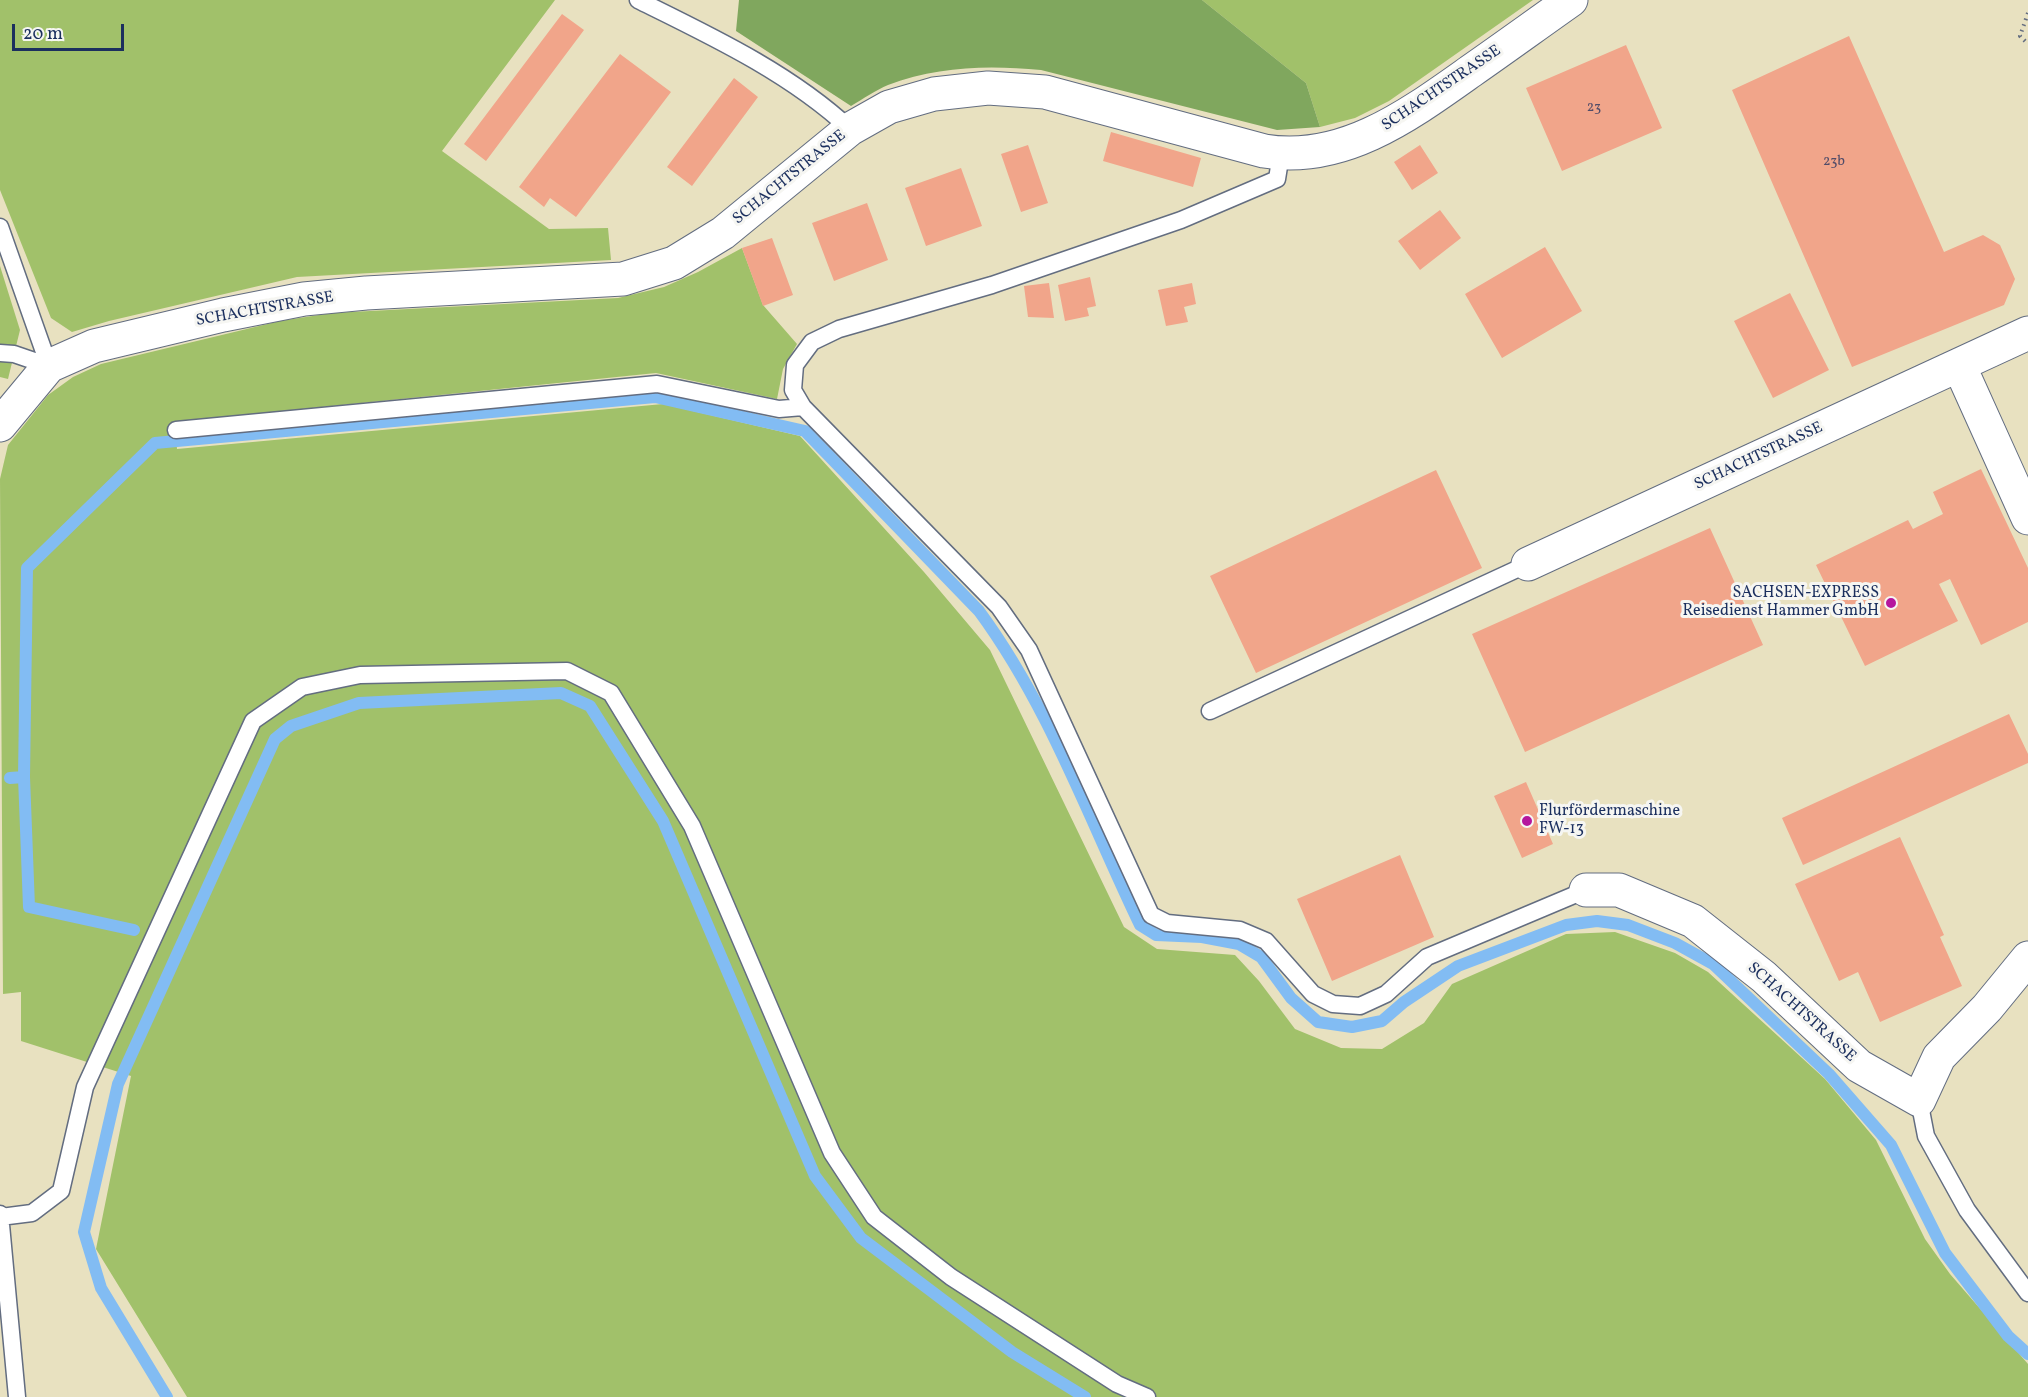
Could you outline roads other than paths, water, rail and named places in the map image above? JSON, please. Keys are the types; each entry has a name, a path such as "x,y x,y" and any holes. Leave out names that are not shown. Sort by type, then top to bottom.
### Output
{"street":[{"name":"SCHACHTSTRASSE","path":"0,425 49,366 94,346 223,315 304,299 366,293 623,279 674,262 723,233 850,129 889,107 934,94 988,88 1045,92 1281,154 1338,148 1382,130 1425,104 1571,0"},
{"name":"SCHACHTSTRASSE","path":"1528,564 2028,333"},
{"path":"1959,365 2028,518"},
{"name":"SCHACHTSTRASSE","path":"1586,890 1619,890 1693,921 1764,977 1859,1066 1919,1100"},
{"path":"1919,1100 1939,1057 1987,1008 2028,958"}],"lane":[{"path":"638,0 762,65 830,110 850,129"},
{"path":"1281,154 1277,179 1181,220 992,285 839,329 812,342 795,365 793,390 803,407 999,607 1029,650 1151,915 1167,923 1240,930 1248,933 1266,941 1313,994 1333,1004 1360,1006 1386,994 1427,957 1586,890"},
{"path":"0,227 49,366"},
{"path":"0,353 14,354 49,366"},
{"path":"176,430 657,384 779,409 803,407"},
{"path":"1210,711 1528,564"},
{"path":"17,1397 0,1216 32,1213 61,1191 85,1087 253,721 303,687 360,675 567,672 611,693 692,826 832,1153 874,1217 951,1277 1117,1384 1147,1397"},
{"path":"1919,1100 1926,1136 1962,1201 2028,1293"}],"waterway":[{"path":"134,930 29,907 24,777 27,568 155,443 655,397 805,431 979,611 1027,685 1047,724 1140,925 1156,935 1202,937 1239,944 1261,957 1291,998 1318,1022 1352,1027 1382,1021 1404,1002 1458,966 1566,925 1597,921 1628,925 1675,943 1713,964 1829,1074 1891,1145 1945,1253 2008,1336 2028,1354"},
{"path":"167,1397 101,1288 84,1232 118,1084 275,739 291,726 359,703 561,693 590,706 663,821 815,1176 861,1238 1012,1352 1085,1397"},
{"path":"10,778 24,777"}],"place":[{"name":"SACHSEN-EXPRESS Reisedienst Hammer GmbH","path":"1891,603"},
{"name":"Flurfördermaschine FW-13","path":"1527,821"}]}
